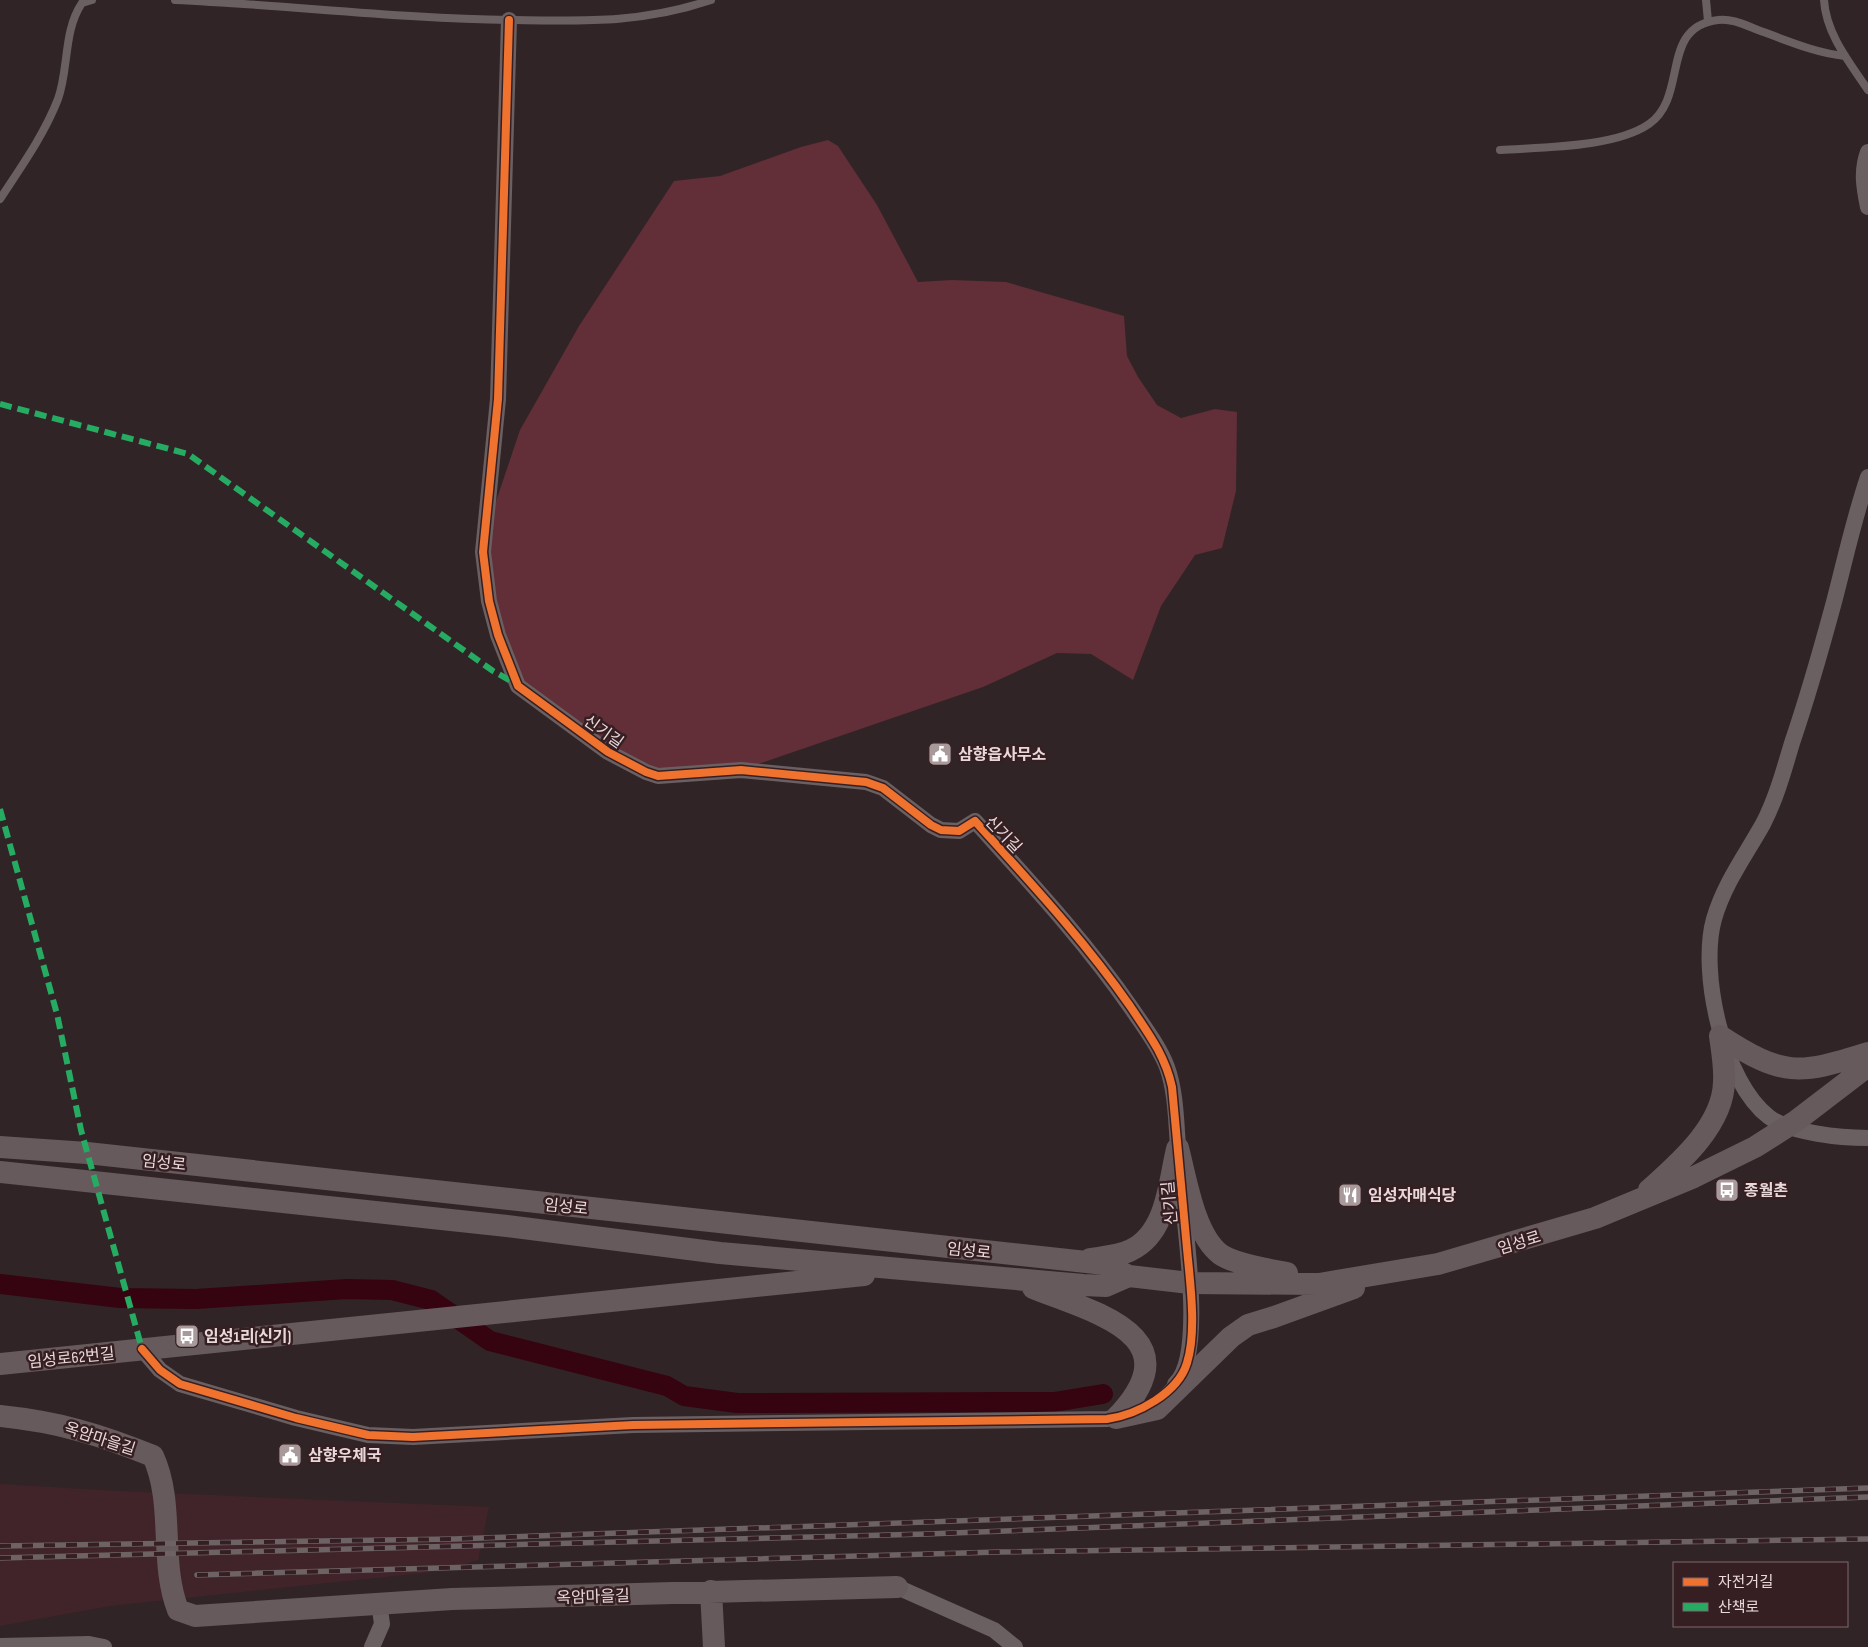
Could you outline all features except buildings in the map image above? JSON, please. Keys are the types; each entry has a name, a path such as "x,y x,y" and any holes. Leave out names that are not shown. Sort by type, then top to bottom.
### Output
{"main road":[{"path":"1720,1036 1751,1056 1787,1068 1809,1069 1868,1053"},
{"path":"1638,1200 1689,1153 1708,1126 1721,1100 1724,1083 1720,1036"},
{"name":"임성로","path":"0,1147 87,1153 1105,1264 1130,1276 1190,1283 1330,1282 1438,1264 1507,1246 1595,1218 1694,1177 1755,1147 1788,1127 1839,1090 1868,1066"},
{"path":"1076,1261 1131,1250 1148,1238 1161,1218 1178,1148"},
{"path":"1178,1148 1199,1222 1208,1241 1221,1255 1254,1267 1330,1282"},
{"name":"임성로","path":"0,1172 507,1226 720,1253 1106,1286 1130,1276"},
{"name":"임성로","path":"142,1349 919,1269"},
{"path":"1116,1418 1157,1409 1231,1336 1248,1324 1274,1318 1406,1269"},
{"path":"1009,1279 1112,1319 1129,1331 1139,1343 1145,1354 1140,1387 1131,1403 1116,1418"},
{"name":"임성로62번길","path":"0,1364 142,1349"},
{"name":"옥암마을길","path":"0,1416 37,1420 78,1428 153,1456 162,1475 170,1591 178,1610 195,1616 379,1602 897,1587"},
{"path":"711,1591 714,1647"}],"street":[{"name":"신기길","path":"509,20 498,398 483,552 494,620 518,686 608,752 646,772 658,776 741,770 866,782 884,788 931,825 941,830 959,830 975,821 1020,869 1087,948 1158,1047 1167,1068 1172,1087 1190,1283 1191,1339 1187,1363 1178,1381 1145,1406 1116,1418"},
{"path":"1868,152 1864,164 1863,181 1868,207"},
{"path":"1868,477 1816,666 1776,793 1763,824 1728,882 1714,920 1710,940 1713,1008 1720,1036 1737,1073 1754,1102 1769,1117 1788,1127 1868,1138"},
{"path":"142,1349 160,1370 180,1384 296,1418 368,1435 413,1437 633,1425 1116,1418"},
{"name":"옥암마을길","path":"897,1587 994,1630 1015,1647"},
{"path":"372,1647 382,1624 379,1602"},
{"path":"0,1646 89,1644 104,1647"}],"lane":[{"path":"0,199 30,154 53,110 61,86 74,19 82,4 92,0"},
{"path":"175,0 509,20 606,21 638,18 690,7 711,0"},
{"path":"1706,0 1708,21"},
{"path":"1824,0 1831,28 1845,56 1868,90"},
{"path":"1500,150 1581,144 1637,130 1649,124 1662,111 1671,91 1676,61 1682,45 1692,30 1708,21 1727,19 1826,54 1845,56"}],"shaded area":[{"path":"828,140 838,146 877,205 918,282 952,280 1006,282 1124,316 1127,356 1138,377 1157,405 1181,418 1215,409 1237,412 1236,491 1222,548 1195,555 1161,606 1133,680 1091,654 1057,653 983,687 741,770 658,776 518,686 509,661 484,537 520,430 579,326 674,181 720,176 801,147"},
{"path":"0,1484 489,1507 478,1560 442,1571 110,1606 0,1626"}],"waterway":[{"path":"0,1284 120,1298 196,1299 347,1289 392,1290 431,1300 490,1341 667,1386 684,1396 737,1403 1054,1402 1103,1394"}],"railway":[{"path":"0,1546 454,1539 1868,1488"},
{"path":"0,1558 927,1534 1868,1497"},
{"path":"197,1575 999,1552 1868,1539"}],"marked path":[{"path":"0,404 188,454 493,671 518,685"},
{"path":"0,809 57,1014 81,1130 142,1349"}],"cycle path":[{"path":"142,1349 160,1370 180,1384 296,1418 368,1435 413,1437 633,1425 1107,1419 1131,1413 1155,1401 1175,1384 1187,1363 1192,1336 1191,1291 1172,1087 1169,1075 1155,1045 1143,1026 1094,958 1056,911 975,821 959,831 941,830 931,825 883,788 866,782 741,770 658,776 646,772 608,752 518,686 498,635 489,601 483,552 498,399 509,20"}],"place":[{"name":"삼향읍사무소","path":"940,754"},
{"name":"종월촌","path":"1727,1190"},
{"name":"임성자매식당","path":"1350,1195"},
{"name":"임성1리(신기)","path":"187,1336"},
{"name":"삼향우체국","path":"290,1455"}]}
